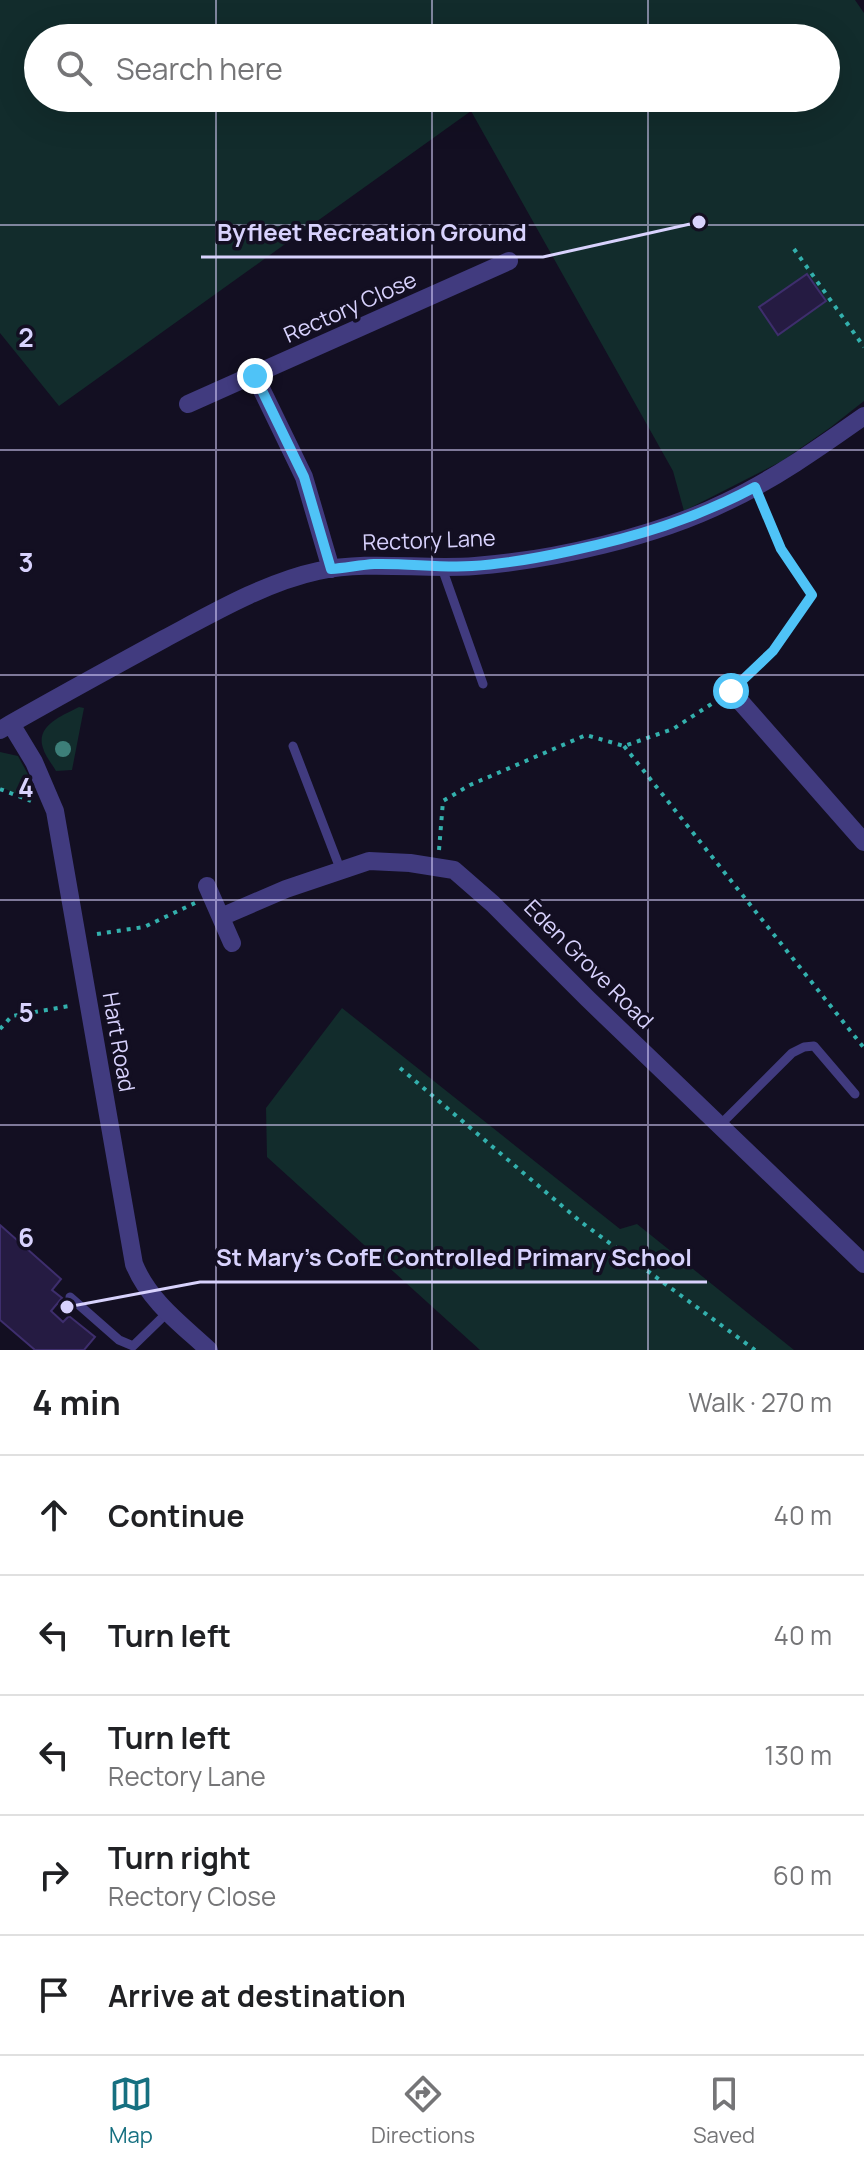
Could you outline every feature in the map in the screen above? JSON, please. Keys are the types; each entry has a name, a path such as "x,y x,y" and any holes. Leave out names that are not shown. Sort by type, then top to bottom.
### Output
{"street":[{"name":"Rectory Close","path":"188,404 509,261"},
{"path":"255,376 304,477 331,569"},
{"name":"Rectory Lane","path":"5,727 220,609 267,588 331,569 373,564 442,568 477,566 609,543 661,528 724,504 864,416"},
{"path":"731,691 864,842"},
{"name":"Hart Road","path":"5,727 34,762 52,800 134,1264 147,1289 209,1350"},
{"name":"Eden Grove Road","path":"221,917 286,889 369,861 454,870 493,904 864,1264"},
{"path":"209,891 232,943"}],"lane":[{"path":"442,568 483,684"},
{"path":"293,746 341,871"},
{"path":"720,1125 792,1053 804,1047 814,1046 855,1094"},
{"path":"70,1297 131,1348 168,1312"}],"path":[{"path":"794,249 864,347"},
{"path":"437,867 443,801 470,785 586,735 624,746 673,729 731,691 773,651 812,595 781,549 755,487"},
{"path":"624,746 864,1048"},
{"path":"77,937 144,927 209,891"},
{"path":"0,1029 12,1016 88,1003"},
{"path":"400,1068 581,1222 755,1350"}],"green space":[{"path":"0,0 855,0 864,13 864,401 782,461 684,511 673,471 472,112 840,112 840,24 24,24 24,112 470,112 59,406 0,333"},
{"path":"79,707 84,708 72,770 56,771 44,751 43,733 52,722"},
{"path":"0,752 18,756 30,778 23,796 0,787"},
{"path":"342,1008 620,1229 637,1224 794,1350 480,1350 267,1157 266,1108"}],"building":[{"path":"807,274 826,301 778,335 759,307"},
{"path":"0,1225 61,1279 52,1290 62,1298 51,1311 63,1322 69,1316 95,1337 84,1350 35,1350 0,1320"}],"place":[{"name":"Byfleet Recreation Ground","path":"699,222"},
{"name":"St Mary's CofE Controlled Primary School","path":"67,1307"}],"route":[{"path":"255,376 304,477 331,569 373,564 442,568 542,557 661,528 724,504 755,487 781,549 812,595 773,651 731,691"}]}
